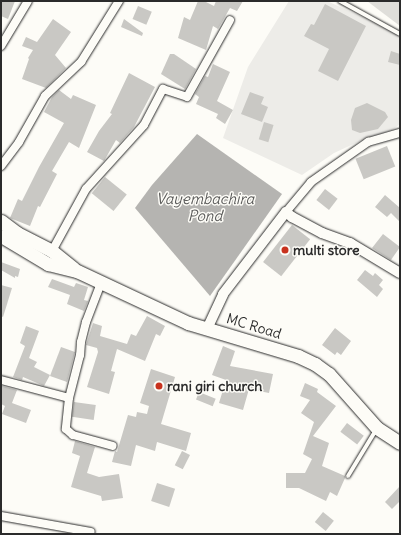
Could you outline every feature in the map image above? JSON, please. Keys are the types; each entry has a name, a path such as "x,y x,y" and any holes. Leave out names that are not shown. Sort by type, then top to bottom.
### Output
{"main road":[{"name":"MC Road","path":"1,221 17,232 52,250 77,271"},
{"name":"MC Road","path":"1,236 48,264 77,271 188,323 298,356 315,364 329,374 378,428 400,443"}],"street":[{"path":"1,46 28,1"},
{"path":"1,166 19,142 45,96 82,62 119,1"},
{"path":"52,250 86,188 144,125 163,89 187,97 230,20"},
{"path":"207,329 223,294 311,182 368,142 400,133"},
{"path":"286,212 292,217 322,232 350,243 400,273"},
{"path":"101,283 86,322 69,398 66,429 73,435 112,446"},
{"path":"1,380 69,398"},
{"path":"1,516 91,532"}],"lane":[{"path":"340,1 400,34"},
{"path":"348,476 378,428"}],"shaded area":[{"path":"289,1 327,1 400,34 400,124 392,130 360,141 334,153 302,175 223,138 248,67"},
{"path":"367,1 400,1 400,26"}],"water":[{"name":"Vayembachira Pond","path":"197,134 282,194 210,296 135,208 152,185"}],"building":[{"path":"1,1 15,1 8,19 1,16"},
{"path":"198,1 204,1 214,6 216,1 243,1 237,11 230,8 218,29 213,26 206,50 178,38 184,17 190,20"},
{"path":"325,4 366,26 338,81 318,71 329,49 304,36 311,24 314,25"},
{"path":"138,6 152,12 146,25 133,19"},
{"path":"53,19 71,32 55,55 66,68 46,88 22,79 29,59 28,58 33,50 22,46 26,37 37,42"},
{"path":"124,19 143,33 142,36 121,27"},
{"path":"391,51 400,54 400,65 388,62"},
{"path":"170,54 174,54 196,69 185,89 161,74"},
{"path":"213,64 230,72 217,101 233,110 225,124 216,118 218,114 196,104 199,97 195,94 205,76 208,77"},
{"path":"129,73 155,87 134,127 120,143 116,140 104,161 87,152 99,131 112,114 110,113"},
{"path":"59,90 71,99 73,95 96,105 79,148 69,142 52,171 57,174 40,207 38,206 30,226 10,218 18,199 22,201 64,123 44,112 52,97"},
{"path":"250,92 264,97 261,104 268,107 262,122 241,114"},
{"path":"367,103 385,112 388,117 378,129 360,133 352,130 351,120 355,108"},
{"path":"264,122 274,125 268,142 259,139"},
{"path":"387,146 395,166 364,179 355,159"},
{"path":"105,177 127,195 114,211 92,193"},
{"path":"325,189 338,199 329,210 316,200"},
{"path":"385,195 400,208 400,222 391,213 387,217 375,207"},
{"name":"multi store","path":"292,225 310,239 281,276 263,262"},
{"path":"383,234 400,247 391,260 372,248"},
{"path":"1,262 20,269 18,277 15,276 15,278 1,270"},
{"path":"365,270 373,276 375,273 383,280 379,285 383,289 377,297 357,280"},
{"path":"52,279 74,287 76,283 88,287 84,300 88,301 84,311 67,304 70,295 48,287"},
{"path":"1,285 12,288 3,317 1,316"},
{"path":"147,316 165,326 160,336 156,334 145,361 117,349 111,371 115,372 109,394 87,387 98,352 97,348 86,345 93,323 102,326 100,336 127,344 131,334 136,336"},
{"path":"26,326 39,331 29,358 37,362 34,367 50,375 44,386 23,377 22,380 13,377 25,346 20,343"},
{"path":"335,328 351,341 341,355 337,352 335,355 322,345"},
{"path":"223,346 235,351 230,366 273,374 269,393 249,389 243,410 219,403 226,380 212,375"},
{"path":"61,347 75,352 67,382 50,376"},
{"path":"151,369 175,377 161,424 191,433 186,451 157,442 155,451 136,445 131,466 112,462 115,451 117,452 128,415 136,417 137,412 147,414 149,406 140,403"},
{"path":"305,383 318,389 317,392 336,406 313,436 329,443 322,466 345,476 337,496 330,492 326,501 299,488 286,488 286,473 305,473 312,459 303,454 314,422 301,413 310,400 300,396"},
{"path":"2,386 17,390 12,403 31,410 26,423 2,414 5,406 1,404"},
{"path":"199,392 216,399 213,406 196,399"},
{"path":"74,402 96,405 94,420 72,417"},
{"path":"347,423 364,436 357,444 340,432"},
{"path":"75,441 95,447 87,473 99,477 119,474 123,498 102,501 101,496 71,487 80,456 72,453"},
{"path":"182,451 190,455 183,469 175,465"},
{"path":"157,483 175,489 169,507 151,501"},
{"path":"400,486 400,501 392,509 385,502"},
{"path":"323,512 334,521 326,531 315,522"}],"place":[{"name":"multi store","path":"285,250"},
{"name":"rani giri church","path":"159,386"}]}
